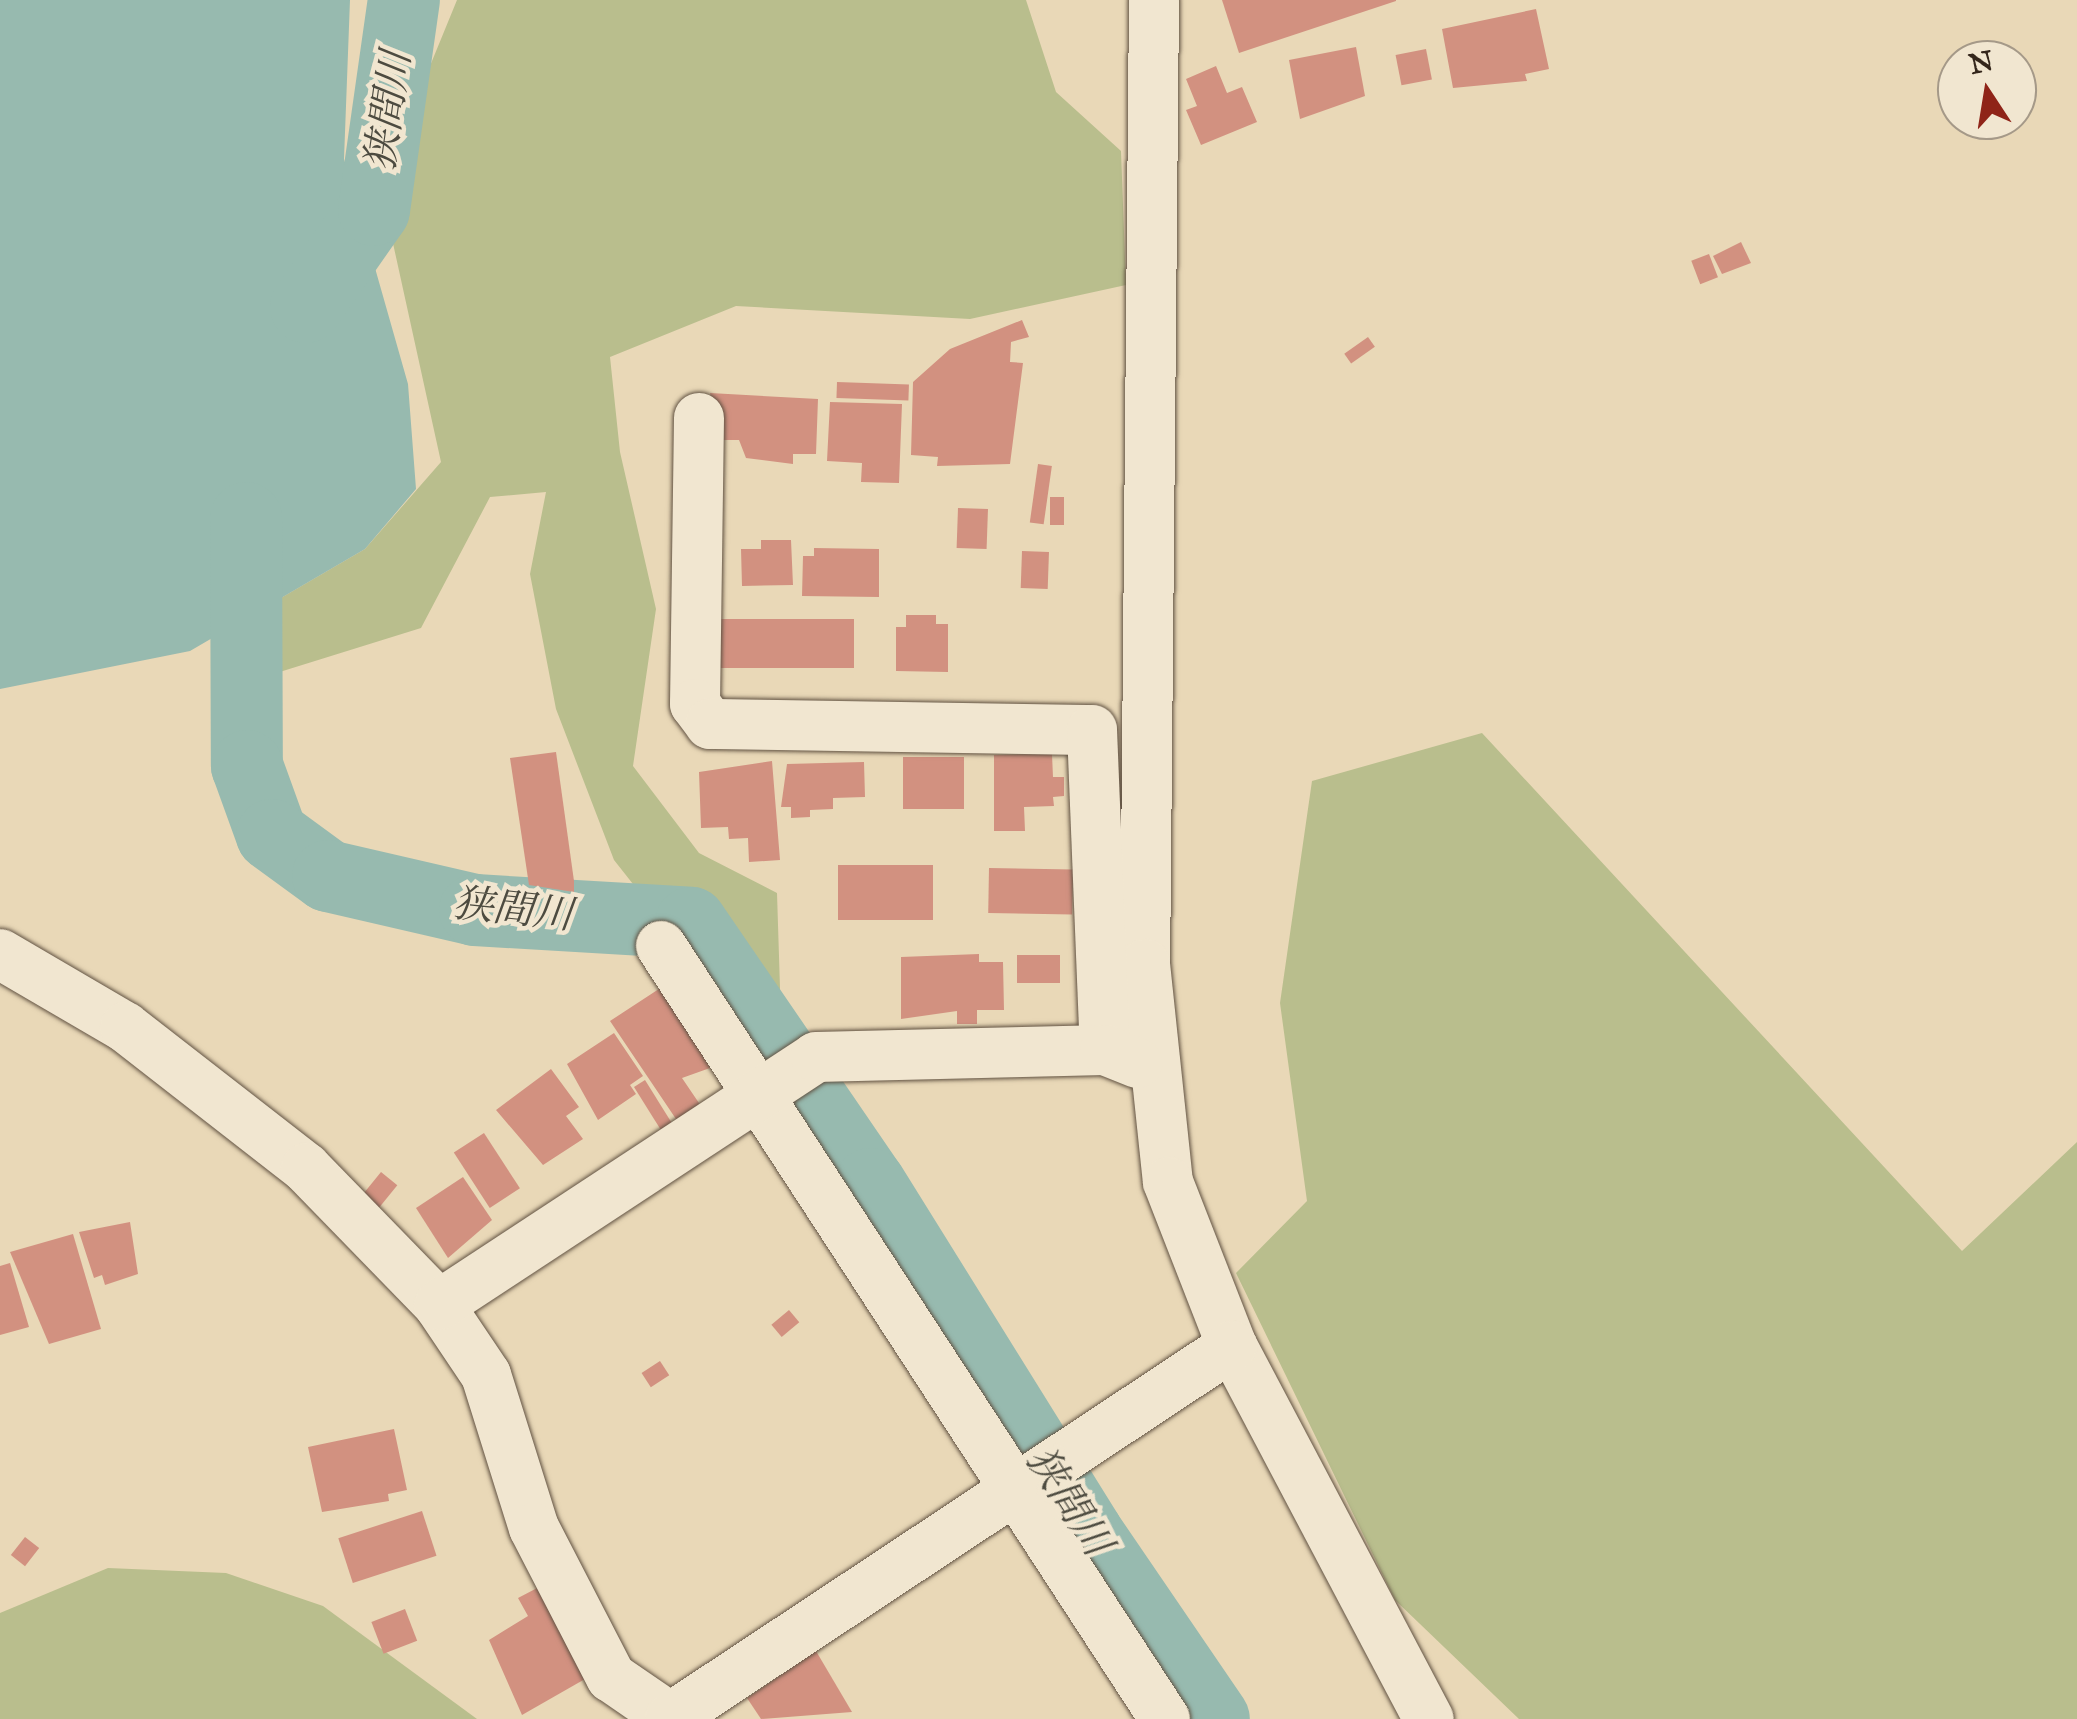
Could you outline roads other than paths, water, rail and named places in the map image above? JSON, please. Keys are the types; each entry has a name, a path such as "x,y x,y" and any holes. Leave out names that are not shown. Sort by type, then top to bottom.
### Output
{"street":[{"path":"1154,0 1145,964 1168,1182 1232,1346 1429,1719"},
{"path":"699,418 696,704 710,724 1092,730 1105,1050"},
{"path":"661,946 1165,1719"},
{"path":"0,954 125,1027 306,1168 440,1306 486,1375 534,1528 611,1677 671,1718 1020,1492 1232,1346"},
{"path":"440,1306 816,1057 1105,1050 1155,1070"}],"water":[{"path":"0,0 350,0 344,159 408,384 416,489 365,549 190,651 0,689"}],"waterway":[{"name":"狭間川","path":"306,307 374,210 404,0"},
{"name":"狭間川","path":"246,518 247,766 272,835 328,876 475,910 691,923 870,1184 1087,1533 1214,1719"}]}
